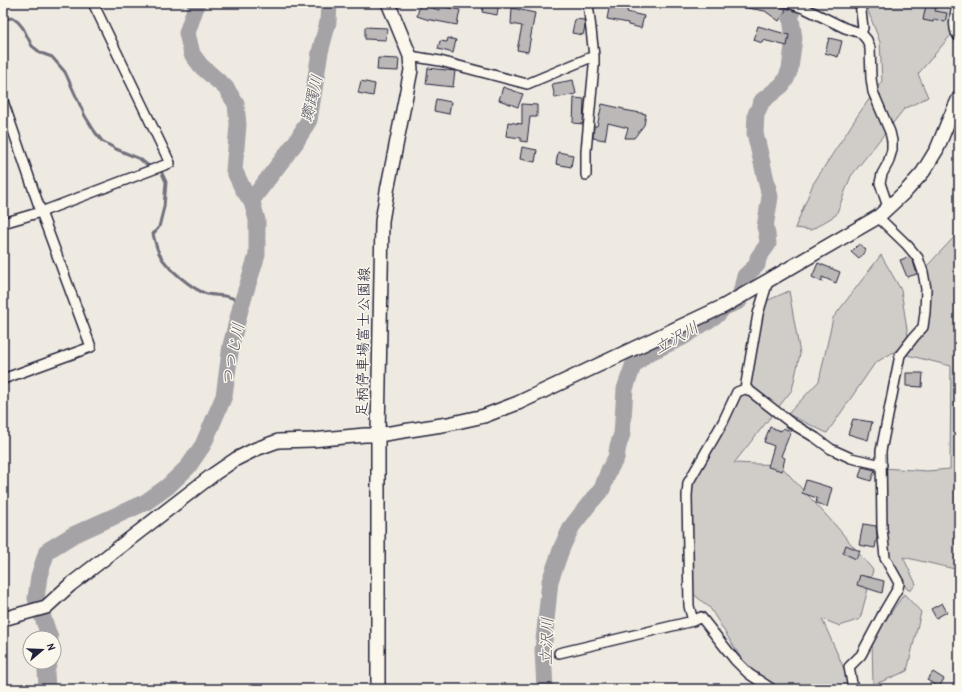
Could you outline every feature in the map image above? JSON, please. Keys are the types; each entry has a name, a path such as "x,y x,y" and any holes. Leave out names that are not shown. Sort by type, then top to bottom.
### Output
{"street":[{"path":"3,223 41,212 170,163 93,3"},
{"name":"足柄停車場富士公園線","path":"378,689 378,435 382,221 412,70 410,56 389,3"},
{"path":"586,175 586,151 594,66 588,3"},
{"path":"789,3 806,9 845,28 861,33 867,40 870,48 873,92 890,132 892,141 892,150 880,183 888,207"},
{"path":"860,3 863,28 861,33"},
{"path":"957,3 954,28 959,37"},
{"path":"410,56 440,61 527,84 594,56"},
{"path":"3,619 46,607 70,585 208,479 236,459 249,452 278,441 378,435 448,424 484,416 525,399 724,306 878,217 907,190 923,172 937,149 959,98"},
{"path":"3,101 41,212 91,347 3,379"},
{"path":"853,689 849,667 861,655 898,588 898,583 885,558 882,528 881,451 900,355 923,327 925,312 926,289 923,272 918,258 907,245 878,217"},
{"path":"745,389 758,314 768,281"},
{"path":"693,621 688,606 686,496 688,483 723,422 737,392 746,388 791,423 831,449 851,458 882,465"},
{"path":"559,653 693,621 701,617 735,660 749,674 772,689"}],"shaded area":[{"path":"865,3 954,3 951,35 918,74 928,97 904,109 851,176 836,215 811,230 795,228 813,184 882,81 880,42"},
{"path":"959,232 959,570 903,557 916,584 911,590 908,590 890,564 883,468 927,471 950,469 951,366 903,354 924,320 926,267"},
{"path":"881,255 901,290 909,343 875,363 827,433 788,414 819,381 833,318"},
{"path":"789,291 800,354 792,390 734,463 780,465 836,526 873,570 860,619 840,626 822,619 845,671 849,689 775,689 746,666 710,608 684,586 688,493 723,422 746,388 764,302"},
{"path":"904,594 921,612 907,671 873,685 872,640"}],"building":[{"path":"484,3 499,3 497,15 482,12"},
{"path":"610,3 629,3 627,12 644,16 641,28 628,25 628,23 607,19"},
{"path":"743,3 777,3 786,10 779,21 765,11 742,7"},
{"path":"420,4 439,10 440,6 460,10 457,25 417,16"},
{"path":"926,5 936,8 935,11 947,13 945,22 934,19 933,22 923,20"},
{"path":"512,8 535,13 528,52 517,50 522,26 511,24"},
{"path":"575,19 584,20 585,26 583,35 572,33"},
{"path":"758,26 789,35 787,46 763,40 762,43 754,40"},
{"path":"365,27 387,28 386,40 365,39"},
{"path":"448,38 456,40 453,53 438,49 440,41 447,42"},
{"path":"829,38 842,41 838,57 825,53"},
{"path":"378,58 399,59 398,71 377,70"},
{"path":"428,68 455,71 453,87 426,84"},
{"path":"573,80 576,94 555,98 552,84"},
{"path":"361,81 375,84 373,96 358,93"},
{"path":"503,87 523,94 518,107 499,100"},
{"path":"574,98 584,99 583,124 573,123"},
{"path":"436,99 451,102 449,114 434,111"},
{"path":"522,104 537,105 537,117 530,117 527,142 521,141 521,138 506,136 508,122 522,124"},
{"path":"602,104 646,114 644,125 634,138 625,138 628,128 608,123 605,140 593,138 594,126 597,126"},
{"path":"522,147 537,150 535,162 520,159"},
{"path":"558,152 573,155 571,167 556,164"},
{"path":"859,244 866,250 859,259 851,252"},
{"path":"909,257 913,261 917,274 907,277 900,260"},
{"path":"818,263 840,272 836,283 822,277 822,282 812,277"},
{"path":"906,373 923,373 922,387 906,386"},
{"path":"853,419 872,422 868,440 848,434"},
{"path":"770,427 781,431 783,428 791,431 781,456 785,458 782,471 768,467 774,446 764,442"},
{"path":"862,467 875,470 871,481 859,477"},
{"path":"806,480 832,488 827,507 816,503 817,498 802,493"},
{"path":"863,524 876,526 877,537 875,548 859,545"},
{"path":"846,545 860,551 856,559 843,553"},
{"path":"860,575 884,581 882,593 857,585"},
{"path":"942,603 947,612 936,618 931,609"},
{"path":"933,672 944,679 939,687 927,680"}],"waterway":[{"name":"つつじ川","path":"47,630 36,598 39,576 47,551 73,535 146,502 167,487 188,467 203,445 224,396 231,345 241,306 257,255 257,220 252,202 243,189 234,170 238,125 236,104 226,88 201,66 192,54 187,33 197,3"},
{"name":"躑躅川","path":"251,201 296,142 309,120 320,52 328,22 329,3"},
{"name":"立沢川","path":"545,689 543,650 550,581 562,547 572,526 602,489 609,470 616,458 622,434 625,389 633,366 646,354 683,337 718,314 724,307 739,301 745,276 757,265 758,258 768,244 765,227 770,197 755,133 756,114 762,101 782,85 790,69 794,38 791,19 791,3"},
{"path":"3,19 13,18 18,22 23,28 32,46 41,53 52,57 65,72 85,116 102,141 116,149 140,159 153,168"},
{"path":"158,170 161,171 166,182 164,207 159,227 153,234 163,260 174,272 201,292 231,297 241,306"},
{"name":"つつじ川","path":"46,670 47,689"}]}
